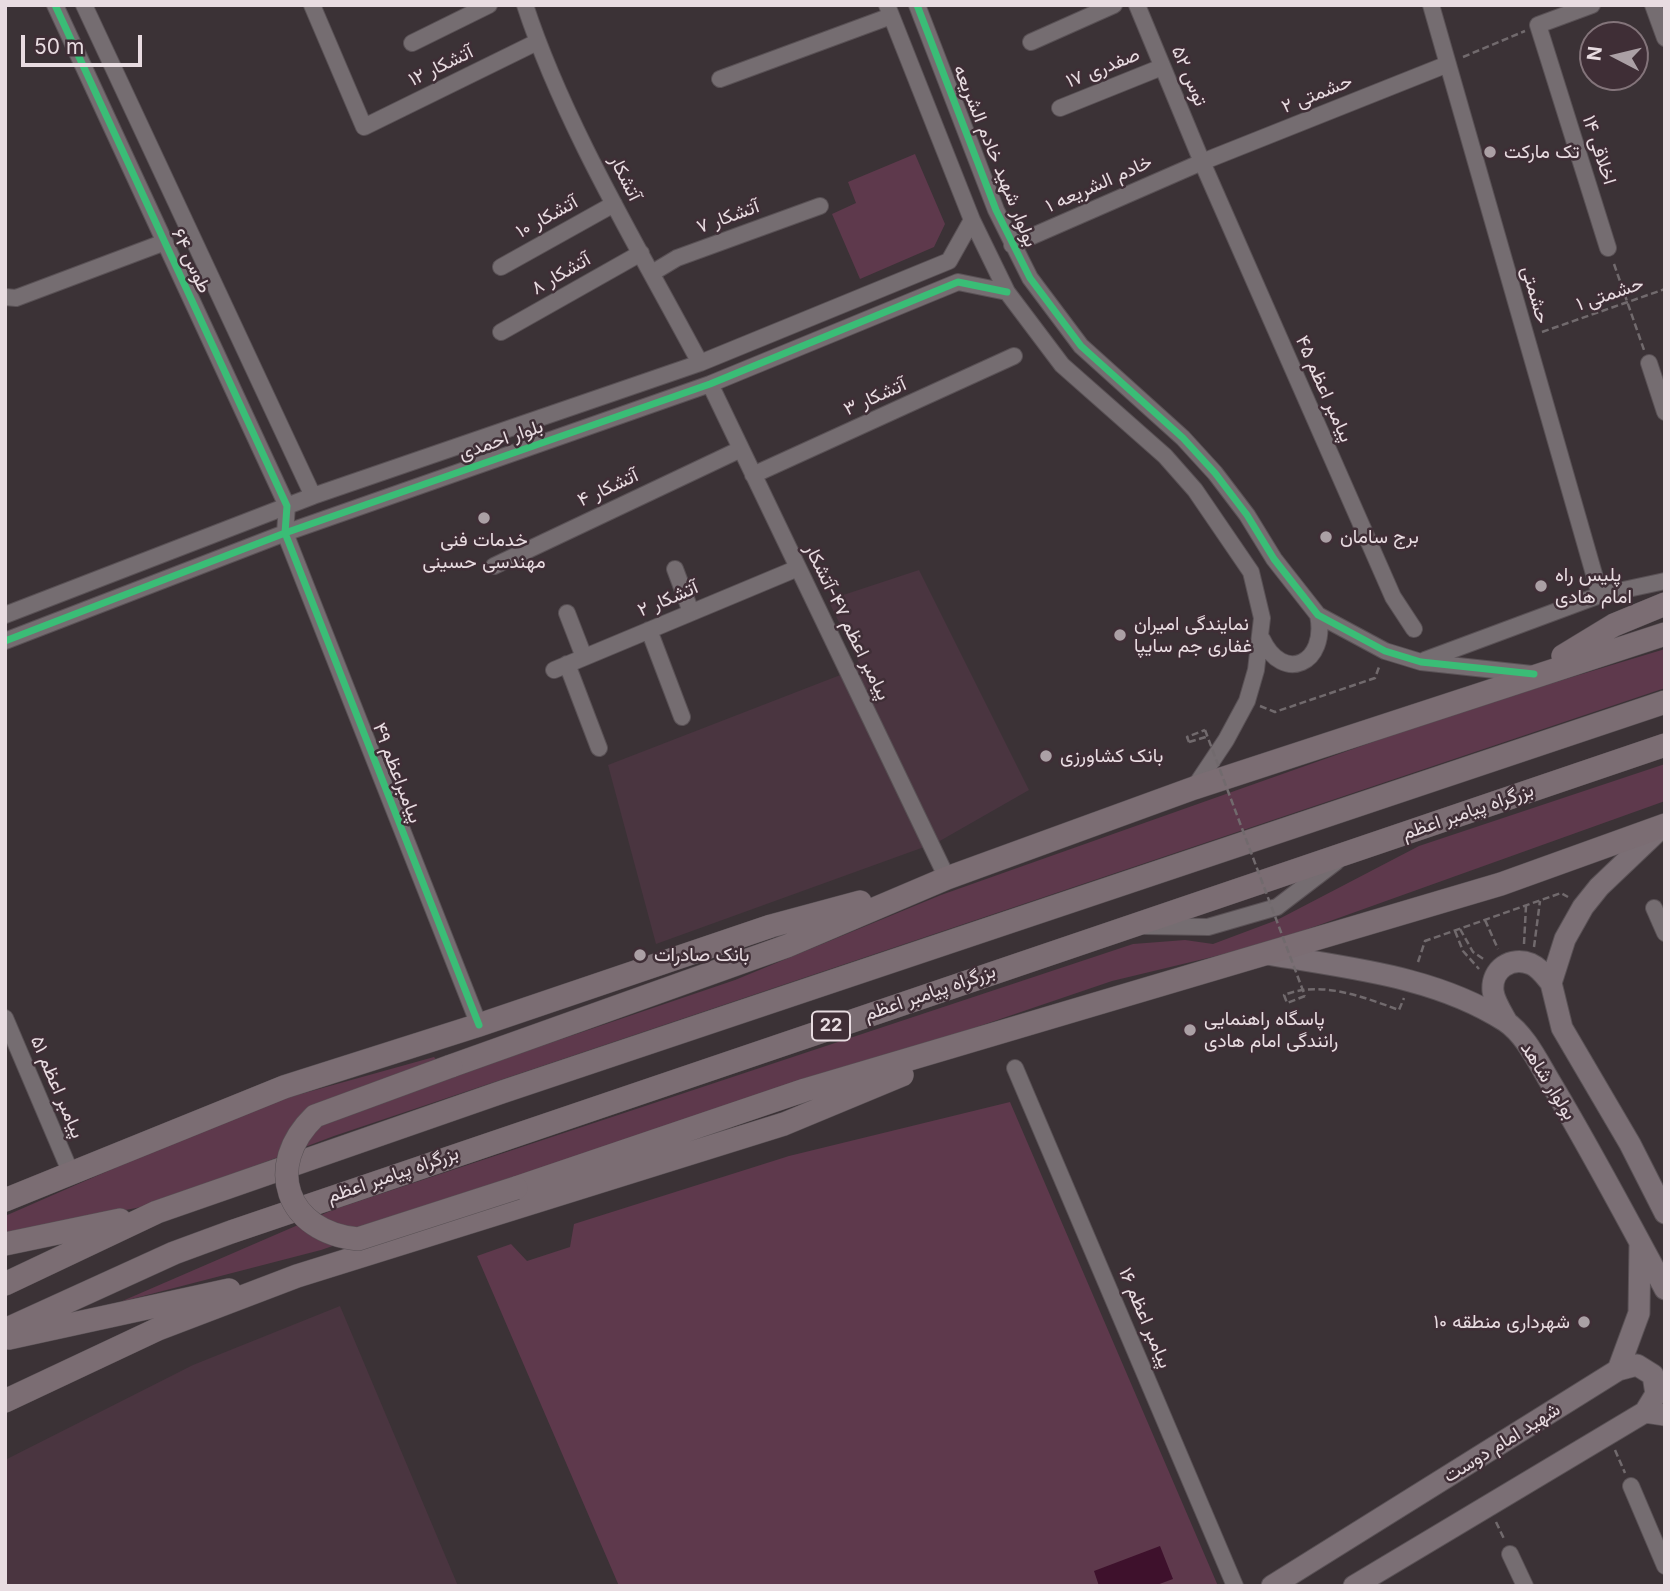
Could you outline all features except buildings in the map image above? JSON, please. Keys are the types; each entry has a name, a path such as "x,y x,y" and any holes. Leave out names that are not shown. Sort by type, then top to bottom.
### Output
{"highway":[{"path":"1534,674 1614,625 1665,604"},
{"path":"1664,826 1501,884 1003,1034 805,1090 358,1239 336,1237 316,1228 300,1213 290,1194 286,1172 289,1151 299,1131 315,1116 787,946 947,878 1194,788 1534,674 1665,634"},
{"name":"22","path":"5,1284 157,1212 502,1092 1665,702"},
{"name":"بزرگراه پیامبر اعظم","path":"5,1329 174,1253 231,1231 1665,745"},
{"path":"5,1200 70,1171 284,1087 479,1025 771,926 947,878"},
{"path":"5,1401 158,1329 297,1276 784,1124 1003,1034"},
{"path":"5,1244 157,1212"},
{"path":"5,1339 297,1276"}],"main road":[{"path":"1551,983 1565,939 1583,907 1599,887 1664,826"},
{"name":"بولوار شاهد","path":"1267,954 1411,982 1443,991 1507,1022 1525,1042 1592,1151 1665,1289"},
{"path":"1507,1022 1493,995 1511,966 1539,968 1551,983"},
{"name":"بولوار شاهد","path":"1551,983 1562,1028 1630,1144 1665,1213"},
{"path":"1618,1370 1639,1313 1640,1241"},
{"path":"1354,1586 1607,1434 1655,1413 1653,1375 1637,1365 1618,1370"},
{"name":"شهید امام دوست","path":"1272,1586 1618,1370"}],"street":[{"name":"طوس ۶۴","path":"55,5 288,506"},
{"name":"طوس ۶۴","path":"83,5 313,496"},
{"name":"آتشکار ۱۲","path":"312,5 364,127 537,42"},
{"path":"412,43 489,5"},
{"name":"آتشکار","path":"525,5 537,42 614,204 700,363"},
{"name":"بولوار شهید خادم الشریعه","path":"916,5 1012,245 1042,296 1081,346 1184,438 1216,473 1247,515 1274,559 1318,615 1385,651 1421,662 1534,674"},
{"path":"1031,42 1115,5"},
{"name":"توس ۵۲","path":"1137,5 1202,162"},
{"name":"حشمتی","path":"1431,5 1600,595"},
{"path":"1538,25 1592,5"},
{"path":"1653,5 1665,38"},
{"path":"720,79 889,10 972,220 1007,292 1062,365 1165,456 1225,530 1251,572 1262,618 1262,639 1247,701 1226,740 1194,788"},
{"name":"اخلاقی ۱۴","path":"1538,25 1608,248"},
{"name":"حشمتی ۲","path":"1202,162 1448,64"},
{"name":"صفدری ۱۷","path":"1060,108 1163,67"},
{"name":"خادم الشریعه ۱","path":"1012,245 1202,162"},
{"name":"پیامبر اعظم ۴۵","path":"1202,162 1393,597 1414,629"},
{"name":"آتشکار ۱۰","path":"501,267 614,204"},
{"name":"آتشکار ۷","path":"652,273 677,258 820,206"},
{"path":"972,220 949,261 955,268 958,282 1007,292"},
{"path":"5,298 16,298 165,242"},
{"name":"آتشکار ۸","path":"501,332 641,253"},
{"name":"بلوار احمدی","path":"5,615 313,496 700,363 949,261"},
{"name":"بلوار احمدی","path":"5,641 285,533 710,384 958,282"},
{"name":"آتشکار ۳","path":"753,475 1014,356"},
{"path":"1648,363 1665,412"},
{"name":"پیامبر اعظم ۴۷-آتشکار","path":"710,384 947,878"},
{"name":"آتشکار ۴","path":"494,566 741,449"},
{"path":"285,533 313,496"},
{"path":"285,533 288,506"},
{"name":"پیامبراعظم ۴۹","path":"285,533 479,1025"},
{"name":"آتشکار ۲","path":"599,748 560,667 798,568"},
{"path":"675,569 691,612"},
{"path":"1421,662 1600,595 1665,581"},
{"path":"567,613 584,657"},
{"path":"1262,639 1268,653 1280,662 1295,664 1309,658 1318,647 1322,633 1318,615"},
{"path":"649,630 682,716"},
{"path":"1654,908 1665,933"},
{"name":"پیامبر اعظم ۵۱","path":"5,1018 70,1171"},
{"name":"پیامبر اعظم ۱۶","path":"1015,1068 1234,1586"},
{"path":"1631,1486 1665,1566"},
{"path":"1510,1554 1525,1586"}],"path":[{"path":"1448,64 1538,25"},
{"path":"1608,248 1648,363"},
{"path":"1247,701 1275,712 1375,678 1385,651"},
{"path":"1189,742 1187,737 1205,730 1305,996 1287,1003 1284,995 1296,990 1325,989 1371,999 1399,1010 1425,941 1561,893 1583,907"},
{"path":"1511,966 1537,933 1540,901"},
{"path":"1511,966 1528,918 1526,905"},
{"path":"1485,920 1501,955 1511,966"},
{"path":"1460,929 1474,952 1511,966"},
{"path":"1455,931 1472,963 1511,966"},
{"path":"1607,1434 1631,1486"},
{"path":"1489,1505 1510,1554"}],"shaded area":[{"path":"915,154 945,224 934,247 860,279 832,214 856,203 848,182"},
{"path":"919,570 1029,790 938,842 656,944 608,765 861,667 828,600"},
{"path":"1665,649 1665,688 334,1136 151,1205 5,1234 5,1216 254,1107 434,1057 450,1077 735,980 941,895 1463,710"},
{"path":"1665,764 1665,801 1266,944 1112,981 321,1250 120,1302 335,1209 1133,944 1185,940 1213,944 1277,920 1419,846"},
{"path":"1010,1102 1218,1586 619,1586 477,1256 511,1244 527,1261 570,1247 574,1224 789,1156"},
{"path":"340,1306 458,1586 5,1586 5,1460 193,1365"},
{"path":"1160,1546 1173,1579 1154,1586 1099,1586 1094,1571"}],"cycle path":[{"path":"55,5 287,506 285,533 479,1025"},
{"path":"917,5 996,210 1030,278 1081,346 1183,438 1215,473 1247,515 1274,559 1318,615 1385,651 1421,662 1534,674"},
{"path":"5,641 285,533 710,384 958,282 1007,292"}],"place":[{"name":"تک مارکت","path":"1490,152"},
{"name":"خدمات فنی مهندسی حسینی","path":"484,518"},
{"name":"برج سامان","path":"1326,537"},
{"name":"پلیس راه امام هادی","path":"1541,586"},
{"name":"نمایندگی امیران غفاری جم سایپا","path":"1120,635"},
{"name":"بانک کشاورزی","path":"1046,756"},
{"name":"بانک صادرات","path":"640,955"},
{"name":"پاسگاه راهنمایی رانندگی امام هادی","path":"1190,1030"},
{"name":"شهرداری منطقه ۱۰","path":"1584,1322"}]}
